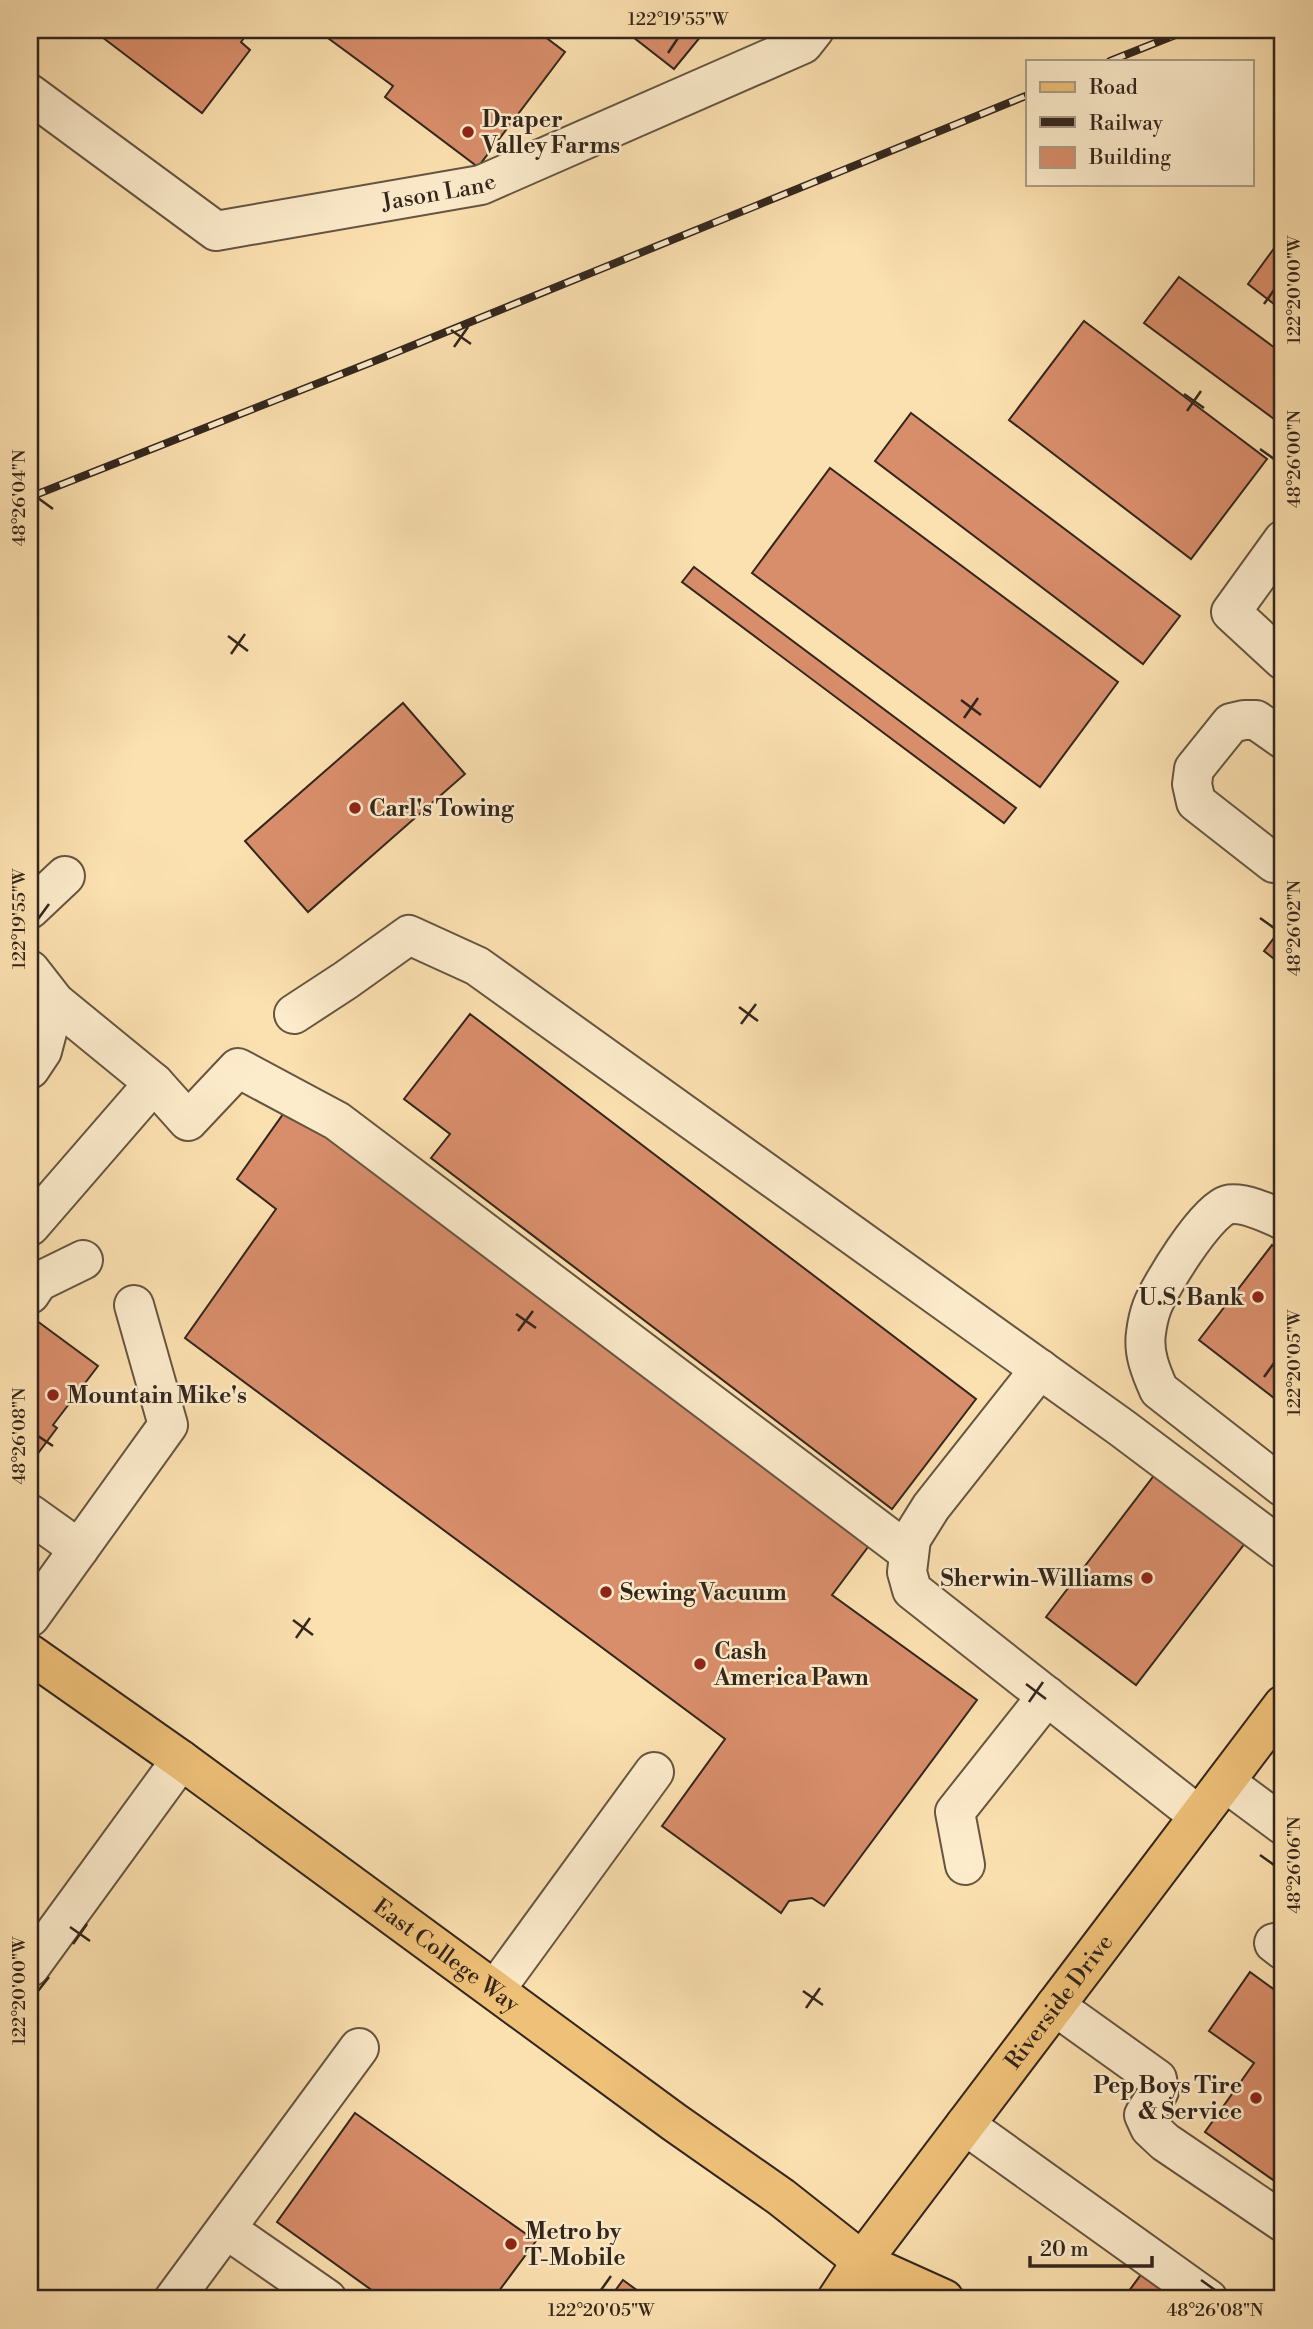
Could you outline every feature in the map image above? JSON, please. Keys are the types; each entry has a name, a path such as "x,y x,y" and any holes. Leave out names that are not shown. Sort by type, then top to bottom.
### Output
{"main road":[{"name":"East College Way","path":"30,1654 181,1760 674,2122 781,2197 862,2261 897,2299"},
{"name":"Riverside Drive","path":"837,2299 862,2261 1283,1705"},
{"name":"East College Way","path":"862,2261 944,2299"}],"street":[{"name":"Jason Lane","path":"30,94 216,231 481,185 809,37"},
{"path":"1283,540 1231,612 1283,660"},
{"path":"1283,739 1256,720 1231,723 1194,769 1192,784 1196,802 1274,863 1283,863"},
{"path":"30,909 65,876"},
{"path":"294,1014 409,935 477,966 1040,1369 1283,1549"},
{"path":"30,970 55,1002 154,1083 188,1121 238,1068 337,1121 909,1553"},
{"path":"30,1069 42,1052 55,1002"},
{"path":"30,1226 154,1083"},
{"path":"1283,1220 1257,1209 1228,1205 1211,1215 1176,1262 1152,1306 1145,1336 1149,1368 1159,1390 1283,1487"},
{"path":"30,1294 38,1282 83,1260"},
{"path":"30,1617 167,1425 134,1305"},
{"path":"1040,1369 931,1507 911,1539 908,1572 912,1590 1199,1816"},
{"path":"30,1514 79,1549"},
{"path":"965,1865 955,1812 1047,1696"},
{"path":"30,1966 181,1760"},
{"path":"495,1990 654,1772"},
{"path":"1225,1782 1283,1825"},
{"path":"1055,2006 1157,2079 1159,2091 1144,2115 1150,2128 1166,2142 1283,2222"},
{"path":"174,2299 359,2048"},
{"path":"965,2125 1208,2299"},
{"path":"226,2229 327,2299"}],"building":[{"path":"95,30 250,30 241,42 250,50 202,113"},
{"name":"Draper Valley Farms","path":"317,30 536,30 565,52 478,167 385,97 393,86"},
{"path":"624,30 706,30 674,69"},
{"path":"1283,236 1283,311 1248,284"},
{"path":"1179,277 1283,354 1282,425 1144,323"},
{"path":"1084,321 1267,459 1191,559 1009,420"},
{"path":"911,413 1180,616 1143,664 875,461"},
{"path":"830,468 1118,682 1040,787 752,573"},
{"path":"694,567 1016,808 1004,823 682,582"},
{"name":"Carl's Towing","path":"403,703 465,774 308,912 245,841"},
{"path":"1283,926 1283,966 1264,951"},
{"path":"470,1014 976,1399 892,1509 431,1158 450,1134 404,1099"},
{"path":"291,1103 874,1539 832,1595 977,1700 824,1906 812,1898 789,1901 781,1913 662,1826 725,1739 185,1338 276,1209 237,1179"},
{"name":"U.S. Bank","path":"1272,1245 1283,1254 1283,1405 1199,1340"},
{"name":"Mountain Mike's","path":"33,1318 98,1366 53,1425 57,1428 30,1464 30,1322"},
{"name":"Sherwin-Williams","path":"1159,1469 1249,1538 1136,1685 1046,1617"},
{"name":"Pep Boys Tire & Service","path":"1250,1972 1283,1996 1283,2187 1205,2132 1254,2063 1209,2031"},
{"path":"355,2113 536,2241 493,2299 384,2299 277,2222"},
{"path":"1148,2265 1195,2299 1123,2299"},
{"path":"623,2280 649,2299 609,2299"}],"railway":[{"path":"1113,60 1188,30"},
{"path":"30,497 377,360 1026,96"}],"place":[{"name":"Draper Valley Farms","path":"468,132"},
{"name":"Carl's Towing","path":"355,808"},
{"name":"U.S. Bank","path":"1258,1297"},
{"name":"Mountain Mike's","path":"53,1395"},
{"name":"Sherwin-Williams","path":"1147,1578"},
{"name":"Sewing Vacuum","path":"606,1592"},
{"name":"Cash America Pawn","path":"700,1664"},
{"name":"Pep Boys Tire & Service","path":"1256,2098"},
{"name":"Metro by T-Mobile","path":"511,2244"}]}
